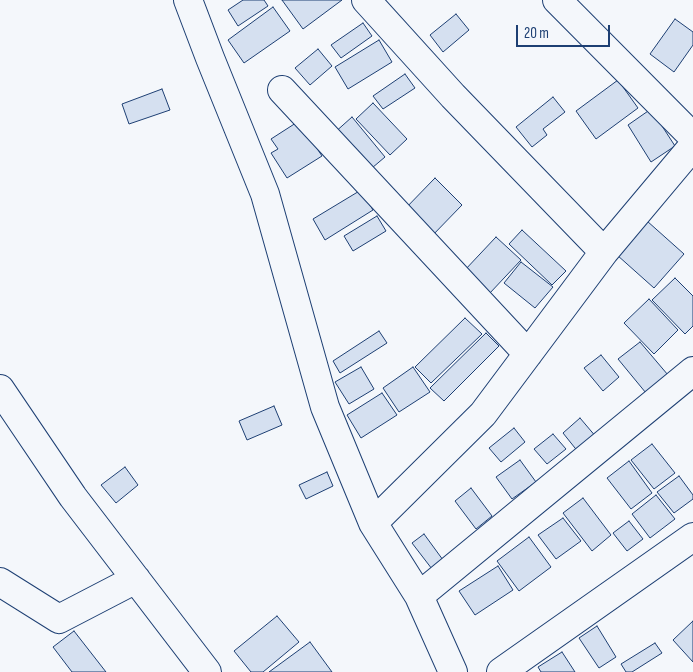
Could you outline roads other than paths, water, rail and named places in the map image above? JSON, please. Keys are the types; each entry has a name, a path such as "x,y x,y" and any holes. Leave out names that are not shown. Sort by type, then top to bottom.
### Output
{"street":[{"path":"188,0 265,194 325,407 373,524 419,596 453,672"},
{"path":"366,0 453,96 604,252"},
{"path":"557,0 693,137"},
{"path":"282,90 528,354"},
{"path":"373,524 483,414 604,252 693,146"},
{"path":"419,596 693,371"},
{"path":"0,389 73,498 207,672"},
{"path":"501,672 693,537"},
{"path":"0,582 59,619 136,578"}]}
